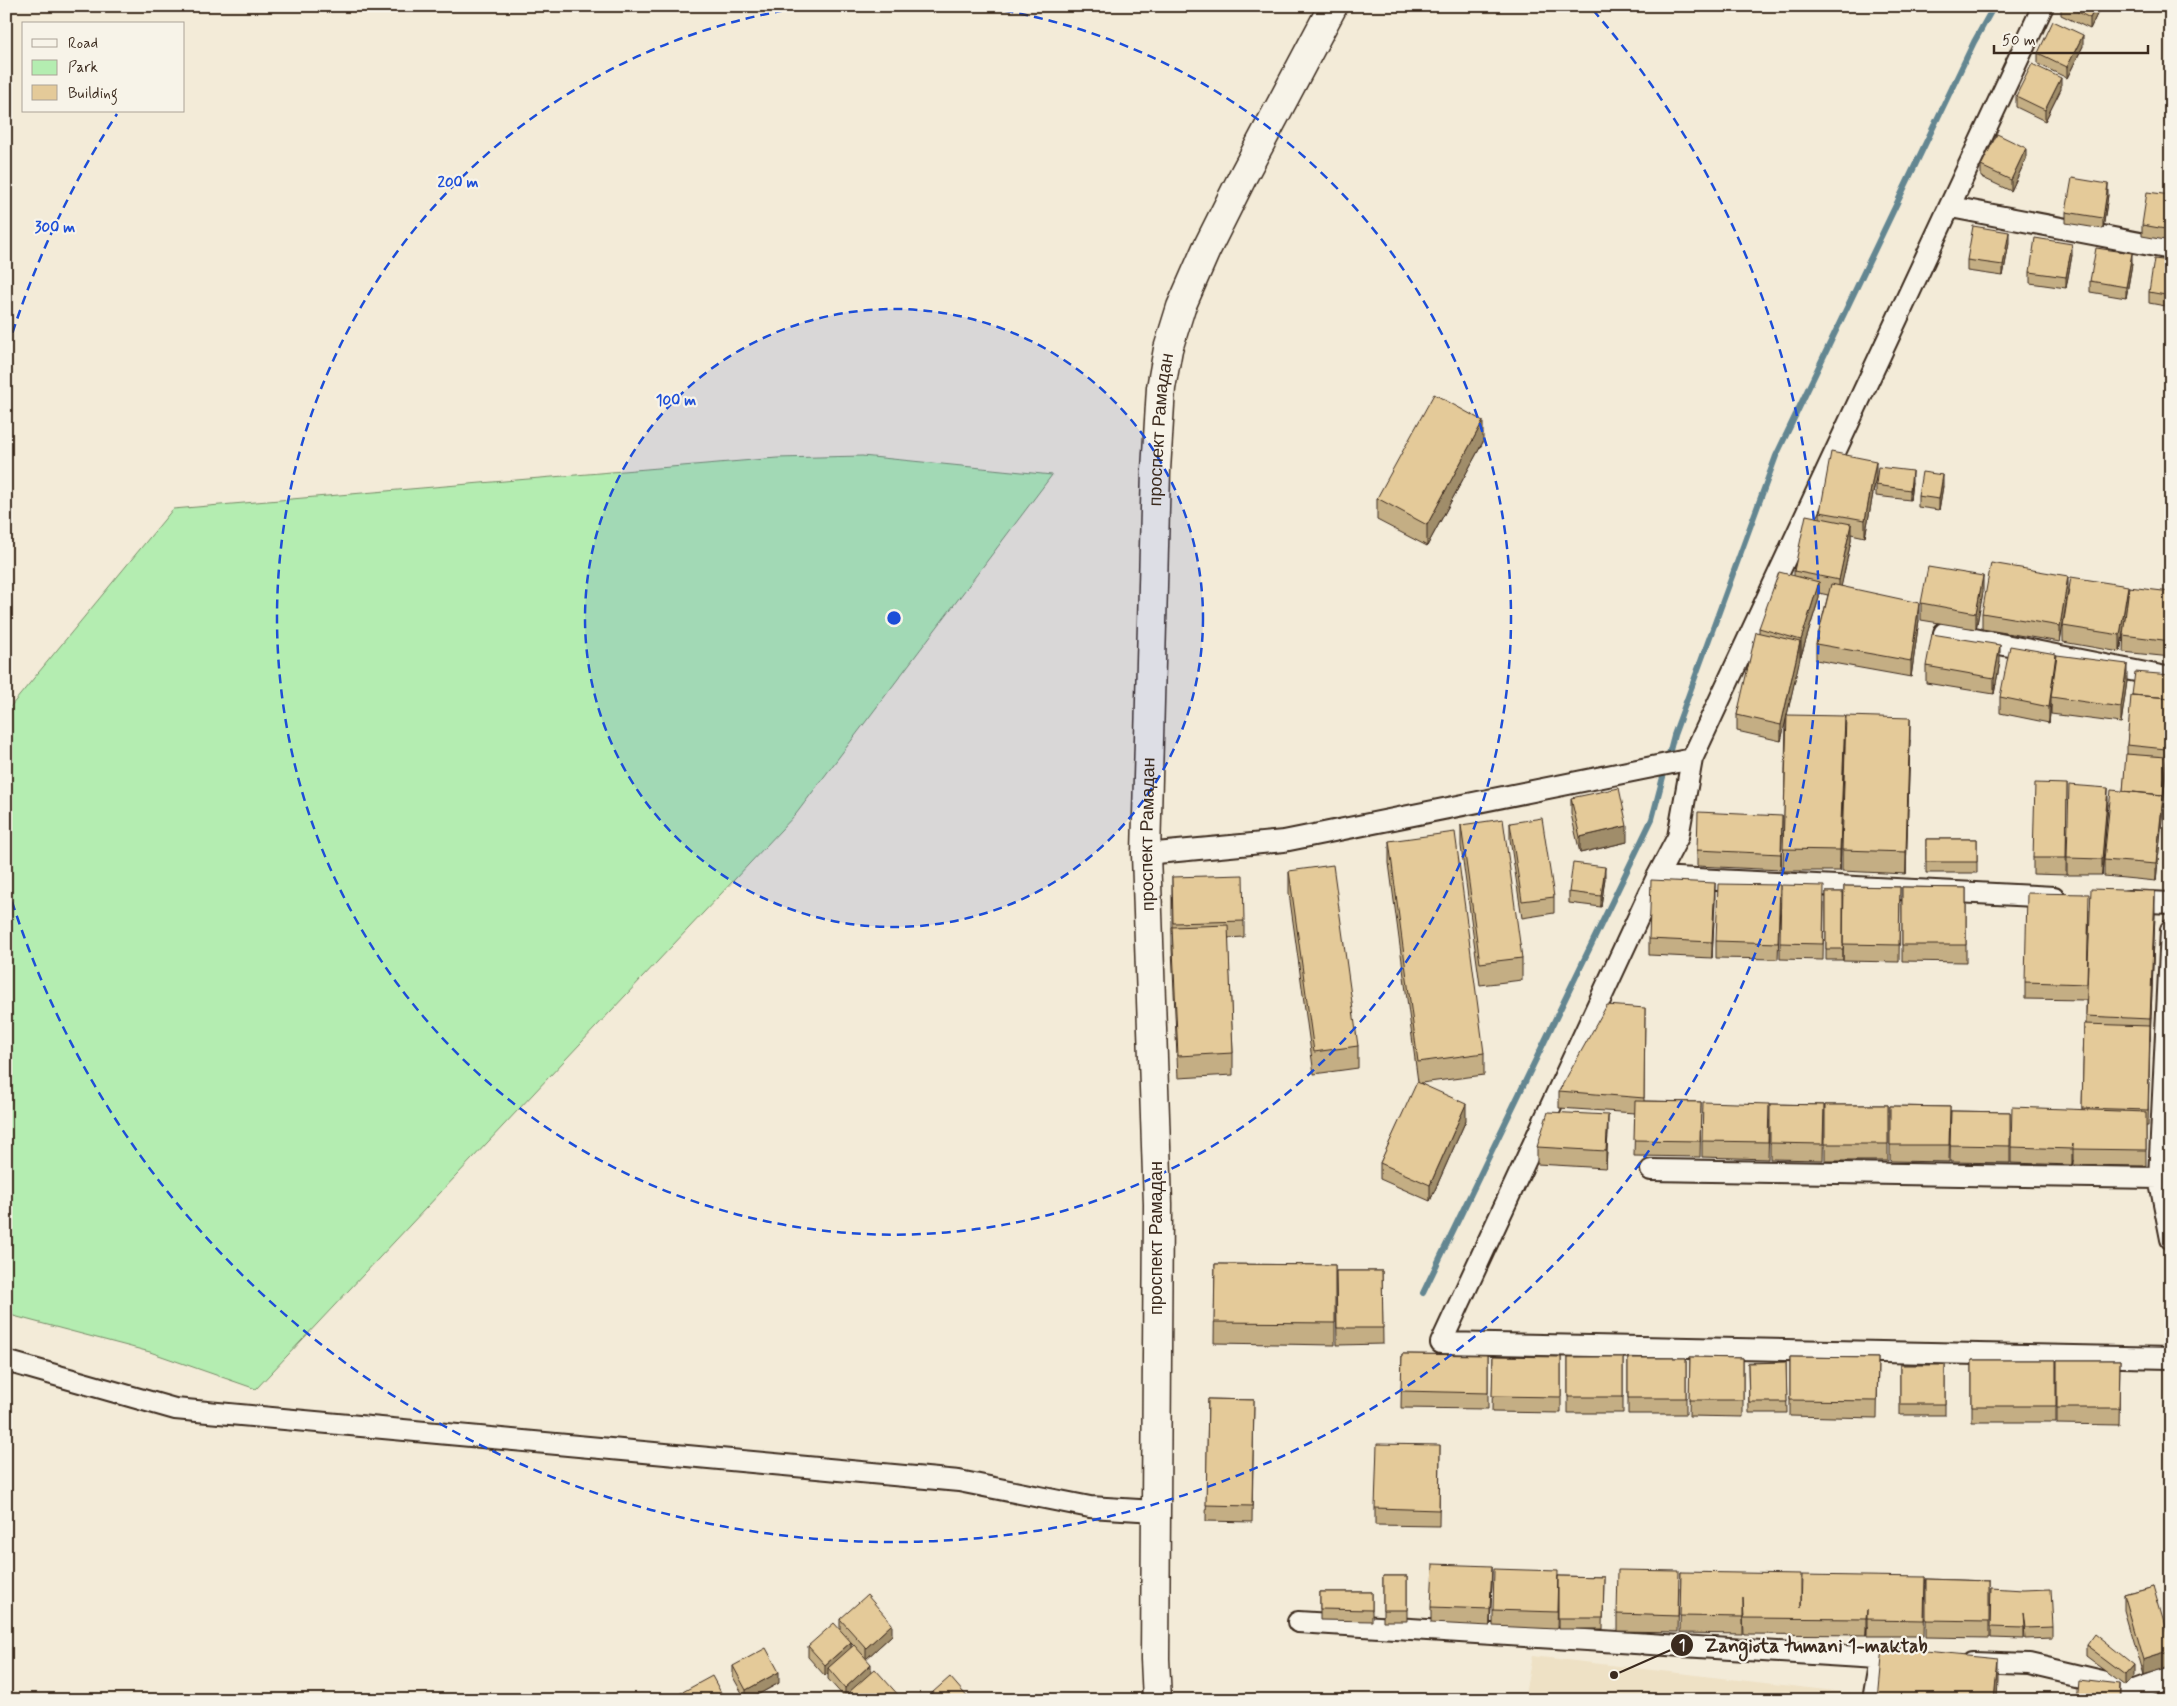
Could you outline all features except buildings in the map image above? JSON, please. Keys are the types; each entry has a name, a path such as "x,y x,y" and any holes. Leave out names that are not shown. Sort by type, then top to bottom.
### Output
{"main road":[{"name":"проспект Рамадан","path":"1158,1700 1155,1660 1158,1204 1146,854 1156,470 1161,388 1168,349 1181,306 1224,211 1333,6"}],"street":[{"path":"2043,6 1951,207 1684,761 1678,837 1657,877 1441,1343 2171,1358"},
{"path":"1951,207 2171,248"},
{"path":"1944,634 2171,678"},
{"path":"1146,854 1284,841 1684,761"},
{"path":"1657,877 2072,898"},
{"path":"2111,900 2171,903"},
{"path":"2171,930 2159,1178 2171,1239"},
{"path":"1652,1170 2159,1178"},
{"path":"6,1360 175,1409 959,1481 1090,1507 1156,1511"},
{"path":"1298,1622 1930,1661"},
{"path":"1873,1700 1880,1659"},
{"path":"1950,1661 2030,1664 2102,1681 2131,1696 2171,1678"}],"shaded area":[{"path":"1532,1656 1869,1695 1868,1700 1524,1700"}],"green space":[{"path":"862,456 1052,475 796,814 256,1389 150,1352 6,1314 6,712 173,509 777,458"}],"waterway":[{"path":"1423,1293 1652,819 1674,735 1776,456 1974,42 1994,6"}],"place":[{"name":"Zangiota tumani 1-maktab","path":"1614,1675"}]}
